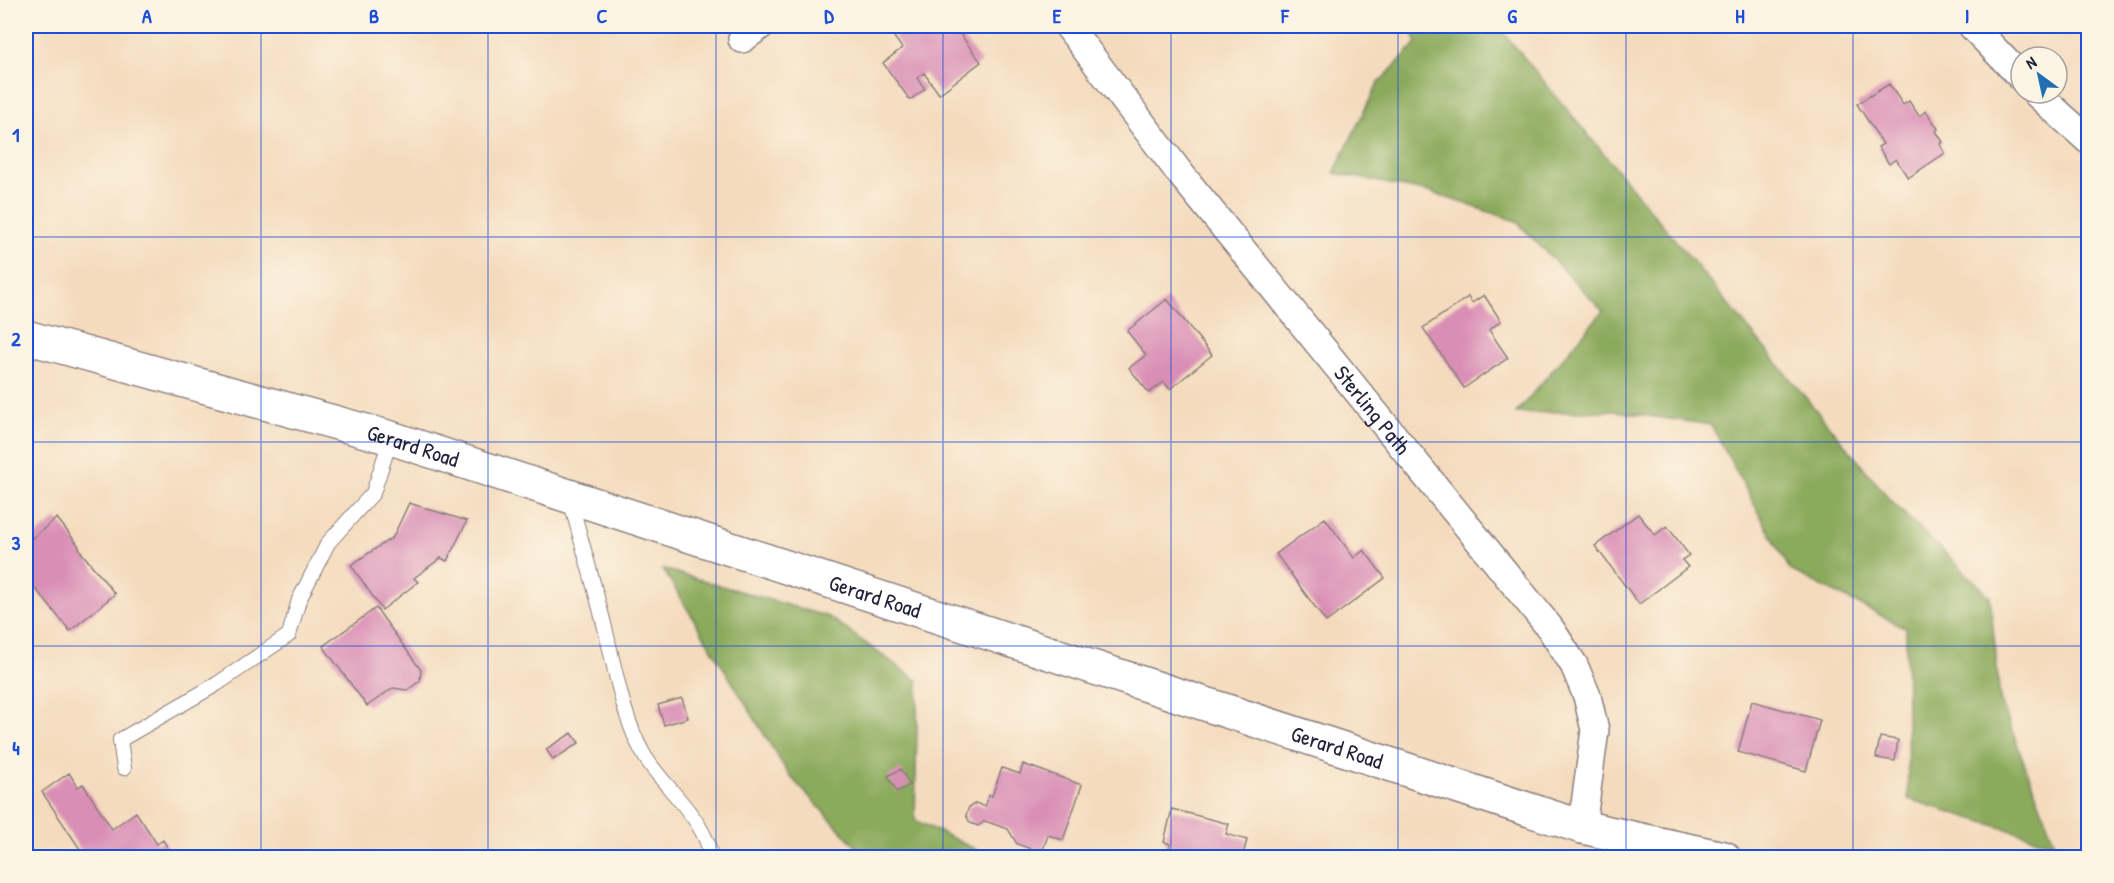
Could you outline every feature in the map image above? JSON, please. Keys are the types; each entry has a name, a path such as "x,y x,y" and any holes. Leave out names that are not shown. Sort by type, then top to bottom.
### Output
{"street":[{"name":"Sterling Path","path":"1068,26 1179,172 1550,628 1574,665 1587,696 1595,730 1582,826"},
{"path":"1972,26 2009,65"},
{"path":"2049,105 2088,140"},
{"name":"Gerard Road","path":"26,337 392,438 1582,826 1724,858"}],"lane":[{"path":"124,768 120,740 218,684 289,635 298,600 328,543 373,493 392,438"},
{"path":"569,497 630,725 645,756 702,832 710,849 711,858"}],"green space":[{"path":"1409,26 1498,26 1893,503 1990,596 2000,699 2055,844 1908,799 1906,628 1790,570 1711,425 1615,411 1516,413 1603,311 1516,221 1430,192 1334,173 1377,85 1417,42"},
{"path":"663,569 829,617 918,681 915,820 991,857 866,857 789,775"}],"building":[{"path":"910,26 954,26 981,62 939,94 924,73 917,78 925,89 910,100 883,63 902,48 894,37"},
{"path":"1889,84 1903,105 1909,101 1919,116 1926,111 1938,129 1936,131 1943,142 1940,144 1945,153 1908,178 1896,159 1889,164 1878,147 1883,144 1857,104"},
{"path":"1484,295 1501,321 1489,330 1508,358 1464,388 1423,328 1468,297 1472,303"},
{"path":"1167,299 1212,355 1170,389 1164,382 1149,393 1129,368 1146,355 1127,331"},
{"path":"409,503 467,521 447,561 441,558 414,578 418,582 382,610 351,565 393,537"},
{"path":"1638,514 1655,535 1667,526 1689,555 1682,560 1688,567 1639,604 1595,546"},
{"path":"57,518 115,594 70,631 26,577 26,543"},
{"path":"1325,518 1354,558 1364,550 1385,578 1326,622 1276,554"},
{"path":"376,608 421,670 420,681 407,690 393,688 367,706 323,646"},
{"path":"682,698 688,718 664,725 658,705"},
{"path":"1752,701 1820,720 1806,771 1738,752"},
{"path":"572,733 579,743 553,760 546,749"},
{"path":"1880,737 1898,740 1895,761 1876,758"},
{"path":"1023,764 1082,785 1063,840 1048,835 1042,853 1017,844 1008,829 985,821 978,826 970,823 966,815 969,807 976,803 985,807 989,795 992,796 1002,768 1020,774"},
{"path":"901,769 910,785 897,792 888,776"},
{"path":"69,773 78,787 83,784 112,829 136,812 157,844 163,840 172,855 169,858 86,858 42,792"},
{"path":"1172,809 1229,824 1226,834 1247,840 1242,858 1175,858 1176,855 1168,853 1170,844 1164,842"}]}
